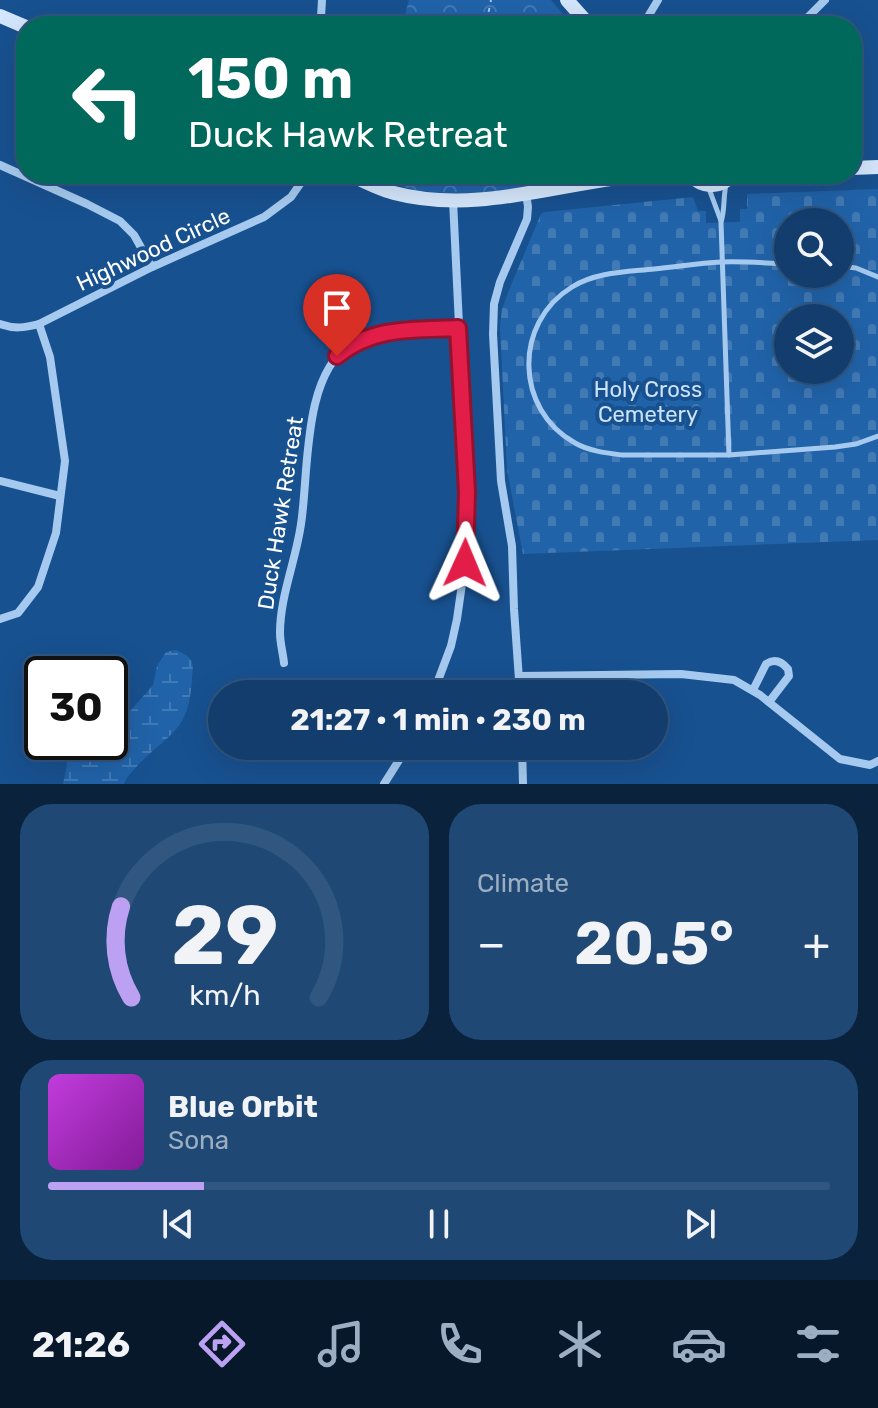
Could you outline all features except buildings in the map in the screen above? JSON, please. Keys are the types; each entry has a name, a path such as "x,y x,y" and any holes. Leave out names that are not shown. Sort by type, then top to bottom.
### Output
{"main road":[{"path":"567,0 581,16"},
{"path":"372,184 392,193 453,200 583,184"},
{"path":"701,184 718,184"}],"street":[{"path":"809,16 825,0"},
{"path":"42,184 120,221 134,235 152,267"},
{"name":"Highwood Circle","path":"0,324 25,328 39,324 152,267 264,217 291,197 300,184"},
{"path":"519,680 512,546 501,481 493,334 494,304 500,282 527,219 526,193"},
{"path":"438,680 451,646 465,563 467,492 453,200"},
{"path":"0,619 18,613 38,587 56,533 65,461 50,357 39,324"},
{"name":"Duck Hawk Retreat","path":"284,663 280,633 284,599 301,523 310,422 321,384 337,356 350,345 379,333 458,328"},
{"path":"0,481 60,496"},
{"path":"753,690 766,664 775,660 781,662 788,669 789,676 769,702"},
{"path":"519,676 681,674 734,680 753,690 840,759 870,765 878,761"},
{"path":"389,782 401,760"},
{"path":"522,760 523,784"}],"lane":[{"path":"721,222 728,184"},
{"path":"708,186 721,222 729,455"},
{"path":"774,264 722,262 601,275 572,287 558,297 537,324 532,338 528,376 537,405 575,444 622,455 729,455 835,447 878,436"},
{"path":"854,268 878,277"}],"path":[{"path":"473,184 475,199"}],"green space":[{"path":"409,0 551,0 565,16 405,16"},
{"path":"394,184 548,184 466,193 414,190"},
{"name":"Holy Cross Cemetery","path":"878,189 878,540 523,554 507,470 500,326 502,309 541,214 693,197 698,211 706,211 706,223 740,222 740,209 747,209 747,194"},
{"path":"176,650 191,660 193,667 187,709 177,728 139,764 124,784 63,784 67,760 128,760 128,713 153,685 157,666 166,652"}],"route":[{"path":"337,356 350,345 379,333 458,328 467,492 465,563"}]}
